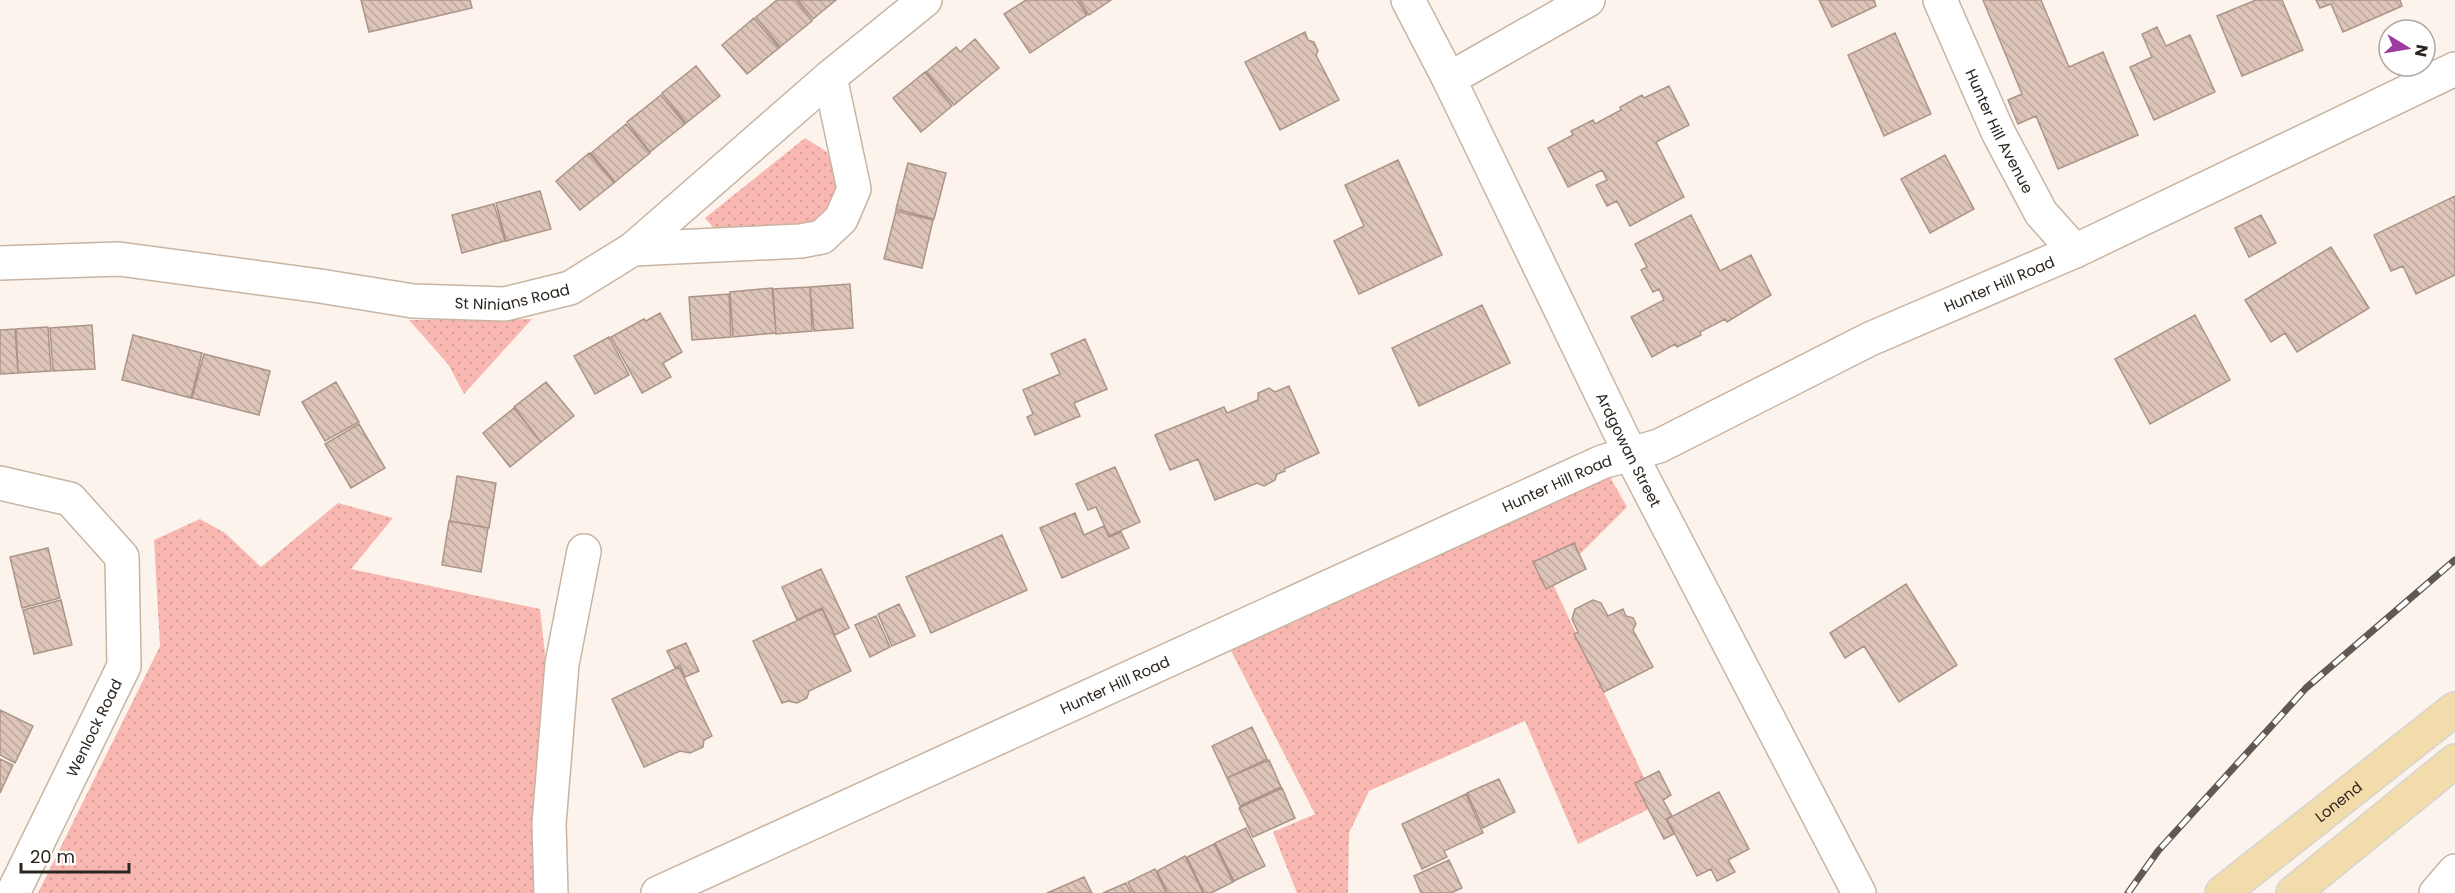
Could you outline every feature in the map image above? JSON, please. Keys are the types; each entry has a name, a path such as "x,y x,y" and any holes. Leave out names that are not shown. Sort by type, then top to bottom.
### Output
{"main road":[{"name":"Lonend","path":"2222,893 2455,710"},
{"path":"2294,893 2455,761"}],"street":[{"name":"St Ninians Road","path":"0,263 119,259 413,301 505,304 570,288 633,249 830,76 925,0"},
{"name":"Ardgowan Street","path":"1408,0 1449,79 1631,455 1859,893"},
{"path":"1449,79 1588,0"},
{"name":"Hunter Hill Avenue","path":"1940,0 1998,132 2041,213 2075,251"},
{"name":"Hunter Hill Road","path":"658,893 1602,462 1659,446 1869,339 2075,251 2455,69"},
{"path":"633,249 801,241 822,237 842,219 854,189 830,76"},
{"name":"Wenlock Road","path":"0,483 70,499 122,557 124,666 13,893"},
{"path":"551,893 549,824 562,664 584,551"},
{"path":"2436,893 2455,871"}],"shaded area":[{"path":"805,138 827,152 836,172 840,197 825,221 785,230 718,233 705,218"},
{"path":"532,319 464,394 448,364 409,320"},
{"path":"1610,477 1627,507 1552,582 1657,805 1578,844 1525,721 1369,791 1349,833 1348,893 1297,893 1273,832 1315,814 1229,647"},
{"path":"338,503 393,518 351,569 540,609 547,672 537,893 38,893 160,646 154,540 200,519 225,533 261,567"}],"building":[{"path":"361,0 470,0 472,8 369,32"},
{"path":"777,0 796,0 812,21 780,47 756,17"},
{"path":"798,0 836,0 813,19"},
{"path":"1026,0 1077,0 1087,15 1030,53 1004,14"},
{"path":"1079,0 1111,0 1089,15"},
{"path":"1819,0 1874,0 1876,6 1832,27"},
{"path":"1983,0 2041,0 2069,67 2103,52 2138,135 2058,169 2036,116 2018,124 2008,100 2022,94"},
{"path":"2256,0 2282,0 2303,50 2242,76 2217,16"},
{"path":"2316,0 2400,0 2402,6 2343,32 2331,4 2320,8"},
{"path":"754,18 779,48 747,74 722,45"},
{"path":"2157,27 2166,46 2190,35 2215,92 2154,120 2130,67 2152,57 2142,34"},
{"path":"1305,32 1308,40 1314,42 1318,51 1316,55 1339,100 1280,130 1245,62"},
{"path":"1895,33 1931,114 1884,136 1848,55"},
{"path":"975,39 999,68 954,105 926,72 956,47 960,52"},
{"path":"696,66 720,96 686,123 662,93"},
{"path":"925,72 952,106 921,132 893,98"},
{"path":"1669,86 1689,125 1656,142 1684,197 1630,226 1617,201 1607,206 1596,185 1607,180 1602,170 1568,187 1548,148 1573,135 1571,131 1593,120 1595,124 1642,95 1644,98"},
{"path":"661,95 685,124 650,152 627,122"},
{"path":"626,124 650,153 615,182 591,153"},
{"path":"589,153 614,183 580,210 556,181"},
{"path":"1945,155 1974,209 1930,233 1901,179"},
{"path":"1398,160 1442,255 1359,294 1334,241 1364,226 1345,185"},
{"path":"908,163 946,173 934,219 896,209"},
{"path":"540,191 551,229 506,241 496,203"},
{"path":"2455,196 2455,275 2416,294 2403,266 2391,271 2374,235"},
{"path":"494,204 505,241 462,253 452,215"},
{"path":"896,211 933,220 922,268 884,259"},
{"path":"1691,215 1720,271 1751,255 1771,295 1727,322 1725,319 1700,332 1701,335 1677,347 1675,344 1652,357 1631,317 1664,300 1659,289 1653,292 1641,270 1647,267 1635,244"},
{"path":"2261,215 2276,243 2249,257 2235,228"},
{"path":"2331,247 2369,308 2297,352 2285,333 2271,342 2245,300"},
{"path":"850,284 853,328 814,331 810,287"},
{"path":"810,287 812,331 776,334 773,289"},
{"path":"772,288 776,333 733,337 730,292"},
{"path":"729,294 731,337 692,340 689,297"},
{"path":"1482,305 1510,363 1419,406 1392,348"},
{"path":"660,313 682,352 663,363 671,377 642,393 611,337"},
{"path":"2195,315 2230,380 2150,424 2115,359"},
{"path":"92,325 95,369 53,371 50,328"},
{"path":"48,327 51,371 18,373 16,329"},
{"path":"15,329 18,373 0,374 0,330"},
{"path":"133,335 202,353 191,398 122,380"},
{"path":"609,337 629,375 595,394 574,356"},
{"path":"1085,339 1107,389 1074,403 1080,416 1035,435 1027,417 1033,414 1023,390 1060,374 1051,354"},
{"path":"204,354 270,371 259,415 192,398"},
{"path":"336,382 359,422 325,441 302,402"},
{"path":"546,382 574,416 541,442 514,407"},
{"path":"1289,386 1319,453 1284,469 1285,471 1277,474 1275,480 1264,486 1257,483 1215,500 1198,459 1170,470 1155,435 1224,407 1227,413 1258,400 1258,393 1269,388 1275,392"},
{"path":"514,408 541,442 510,467 483,433"},
{"path":"359,424 385,468 351,488 325,444"},
{"path":"1115,467 1140,522 1109,536 1096,507 1088,510 1076,484"},
{"path":"457,476 496,483 489,528 450,521"},
{"path":"1075,513 1084,535 1104,526 1109,537 1121,532 1129,548 1062,578 1040,528"},
{"path":"449,521 488,528 481,572 442,565"},
{"path":"1002,535 1027,590 931,633 906,577"},
{"path":"1574,543 1586,569 1546,589 1533,562"},
{"path":"48,548 60,598 22,608 10,557"},
{"path":"821,569 849,628 835,635 822,608 797,620 782,587"},
{"path":"1906,584 1957,665 1899,702 1864,646 1845,658 1830,633"},
{"path":"61,600 72,645 34,654 23,610"},
{"path":"1593,600 1601,603 1608,616 1623,609 1626,616 1633,618 1636,624 1633,630 1653,667 1604,692 1574,634 1578,632 1572,619 1575,609"},
{"path":"899,604 915,636 892,646 878,614"},
{"path":"822,609 851,671 809,691 807,698 797,703 788,701 782,703 753,641"},
{"path":"876,616 890,647 870,657 855,625"},
{"path":"686,643 699,671 685,677 680,665 675,668 667,651"},
{"path":"679,667 712,736 704,740 703,747 690,753 680,751 644,767 612,699"},
{"path":"0,710 33,726 15,763 0,755"},
{"path":"1252,727 1267,759 1227,778 1212,746"},
{"path":"0,759 13,765 0,793"},
{"path":"1269,760 1281,787 1240,806 1227,778"},
{"path":"1659,771 1671,795 1663,800 1672,816 1666,819 1674,834 1664,839 1635,783"},
{"path":"1499,779 1515,812 1483,828 1467,793"},
{"path":"1282,788 1295,818 1253,837 1239,808"},
{"path":"1719,792 1749,849 1728,860 1735,872 1717,881 1711,869 1697,876 1667,819"},
{"path":"1466,794 1483,833 1444,851 1447,857 1422,869 1402,824"},
{"path":"1246,828 1265,866 1234,881 1215,843"},
{"path":"1214,844 1233,882 1211,893 1204,893 1187,857"},
{"path":"1185,856 1203,893 1168,893 1157,871"},
{"path":"1449,860 1462,888 1451,893 1421,893 1414,876"},
{"path":"1155,869 1166,893 1133,893 1128,882"},
{"path":"1084,877 1092,893 1047,893"},
{"path":"1126,883 1131,893 1103,893"}],"railway":[{"path":"2128,893 2158,851 2306,688 2455,560"}]}
